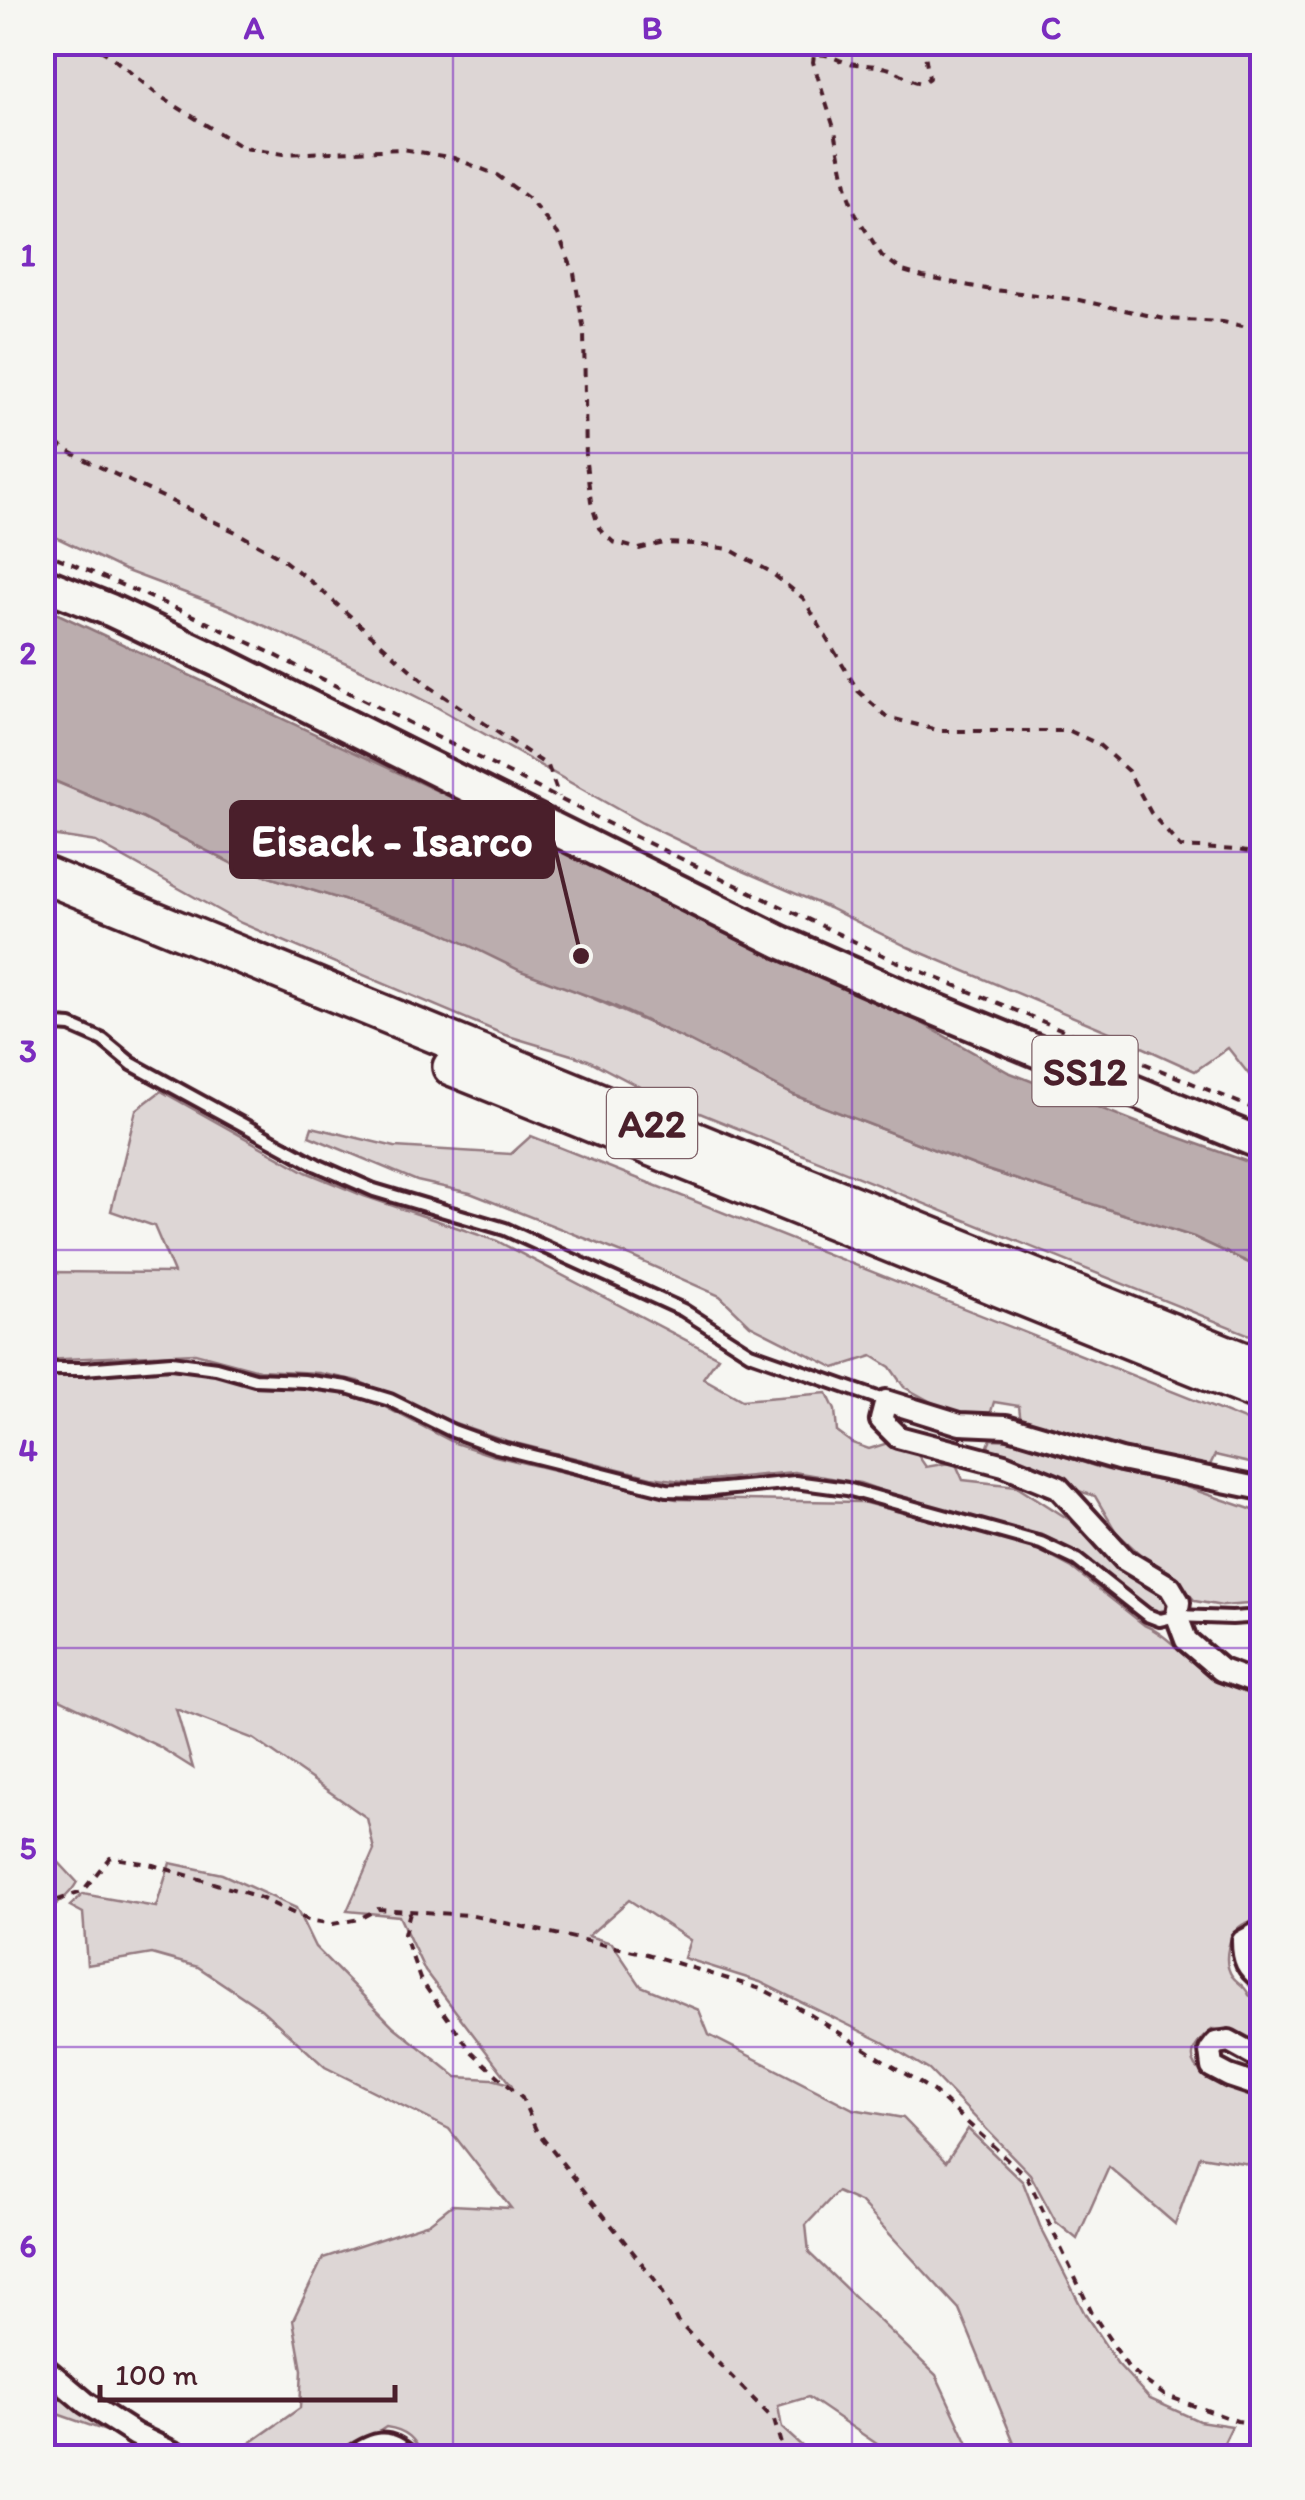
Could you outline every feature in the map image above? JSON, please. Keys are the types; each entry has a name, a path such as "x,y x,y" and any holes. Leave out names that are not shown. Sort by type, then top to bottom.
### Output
{"highway":[{"name":"A22","path":"42,874 1262,1368"},
{"name":"A22","path":"42,900 723,1179 1262,1394"}],"main road":[{"name":"SS12","path":"42,582 222,663 781,942 1262,1144"}],"street":[{"path":"1262,1490 1120,1460 1006,1426 960,1424 886,1401 881,1420 898,1437 1004,1465 1058,1488 1125,1560 1170,1587 1179,1602 1177,1616 1186,1640 1221,1670 1262,1685"},
{"path":"1262,1935 1258,1933 1243,1942 1243,1957 1250,1970 1262,1979"},
{"path":"1262,2060 1230,2041 1216,2043 1210,2051 1212,2067 1262,2087"},
{"path":"42,2366 86,2403 136,2435 184,2458"},
{"path":"352,2458 376,2444 397,2446 409,2458"}],"lane":[{"path":"42,1024 71,1026 103,1040 132,1064 317,1165 374,1190 505,1229 683,1310 750,1353 886,1401"},
{"path":"42,1369 171,1362 256,1379 347,1388 390,1400 497,1447 667,1490 702,1491 795,1482 847,1489 1041,1542 1077,1560 1147,1615 1160,1620 1177,1616 1262,1616"}],"path":[{"path":"86,42 109,54 158,96 243,148 283,154 402,149 454,158 497,176 528,198 558,234 574,273 584,331 586,462 591,502 599,528 613,542 639,549 664,543 729,549 769,571 803,598 858,691 886,717 941,730 1070,730 1098,744 1128,771 1151,813 1180,847 1262,855"},
{"path":"923,42 928,78 922,83 912,82 892,70 848,63 825,53 814,55 848,195 882,256 923,277 1079,300 1165,319 1223,322 1262,330"},
{"path":"42,436 278,556 430,687 548,766 560,799"},
{"path":"42,551 270,652 637,838 890,960 1262,1112"},
{"path":"42,1905 82,1892 110,1857 154,1864 256,1896 308,1920 334,1924 378,1910 469,1915 647,1954 764,1990 933,2091 1027,2177 1092,2313 1130,2370 1164,2395 1238,2421 1262,2424"},
{"path":"410,1912 404,1934 420,1980 471,2050 522,2098 536,2130 659,2285 677,2321 774,2420 785,2458"}],"shaded area":[{"path":"42,43 1262,43 1262,1091 1228,1048 1195,1071 908,947 642,823 379,678 228,609 124,570 43,531"},
{"path":"43,607 883,1001 1008,1072 1262,1167 1262,1269 1194,1237 984,1169 794,1095 610,1004 521,971 431,927 243,869 142,818 43,776"},
{"path":"42,776 142,818 243,869 431,927 685,1039 794,1095 984,1169 1194,1237 1262,1269 1262,1340 655,1095 588,1060 505,1035 241,923 96,842 43,831"},
{"path":"161,1091 306,1172 497,1241 718,1357 703,1378 742,1400 827,1393 835,1410 837,1432 852,1443 869,1449 891,1442 913,1448 926,1467 955,1462 963,1480 1017,1486 1084,1529 1167,1594 1168,1609 1157,1612 1145,1608 1082,1555 1044,1536 928,1507 860,1483 794,1472 689,1482 651,1477 507,1441 358,1381 319,1373 259,1370 195,1353 43,1360 43,1272 174,1273 154,1226 111,1211 136,1110"},
{"path":"312,1127 395,1147 511,1154 531,1136 1262,1427 1262,1466 1215,1455 1208,1469 1152,1459 1021,1422 1019,1406 994,1402 989,1418 935,1404 904,1387 890,1367 872,1356 835,1368 750,1325 720,1296 470,1193 417,1181 309,1136"},
{"path":"169,1368 211,1373 256,1387 337,1392 381,1405 455,1443 491,1455 676,1499 862,1502 1032,1547 1072,1568 1198,1664 1262,1694 1262,1920 1240,1927 1231,1939 1227,1955 1232,1976 1249,1995 1262,2002 1262,2053 1236,2031 1213,2029 1198,2043 1193,2056 1205,2075 1262,2094 1262,2166 1200,2156 1175,2224 1109,2167 1077,2239 1056,2222 1030,2174 929,2070 883,2042 760,1982 684,1958 690,1940 629,1900 588,1936 612,1943 641,1986 699,2010 709,2035 853,2109 903,2118 946,2162 968,2129 1023,2182 1040,2226 1085,2314 1117,2363 1150,2399 1199,2421 1232,2426 1217,2457 1020,2457 959,2309 860,2202 837,2192 806,2225 809,2253 936,2375 974,2457 896,2457 808,2397 778,2406 782,2428 814,2457 425,2457 410,2436 386,2427 341,2457 230,2457 300,2408 302,2370 293,2320 323,2258 429,2223 452,2205 511,2208 449,2129 325,2067 261,2009 198,1967 152,1954 87,1965 83,1913 70,1906 83,1894 156,1907 170,1863 222,1874 296,1908 315,1947 393,2026 457,2077 511,2084 425,1971 399,1916 347,1911 374,1850 367,1818 254,1739 176,1709 193,1768 158,1746 43,1691 42,1377"},
{"path":"991,1439 1012,1440 1104,1469 1183,1486 1262,1513 1262,1603 1222,1606 1195,1601 1116,1532 1095,1496 995,1456 988,1446"},
{"path":"42,1822 51,1830 53,1856 77,1882 62,1900 43,1911"},
{"path":"42,2372 170,2457 127,2457 129,2439 43,2409"}],"place":[{"name":"Eisack - Isarco","path":"581,956"}]}
